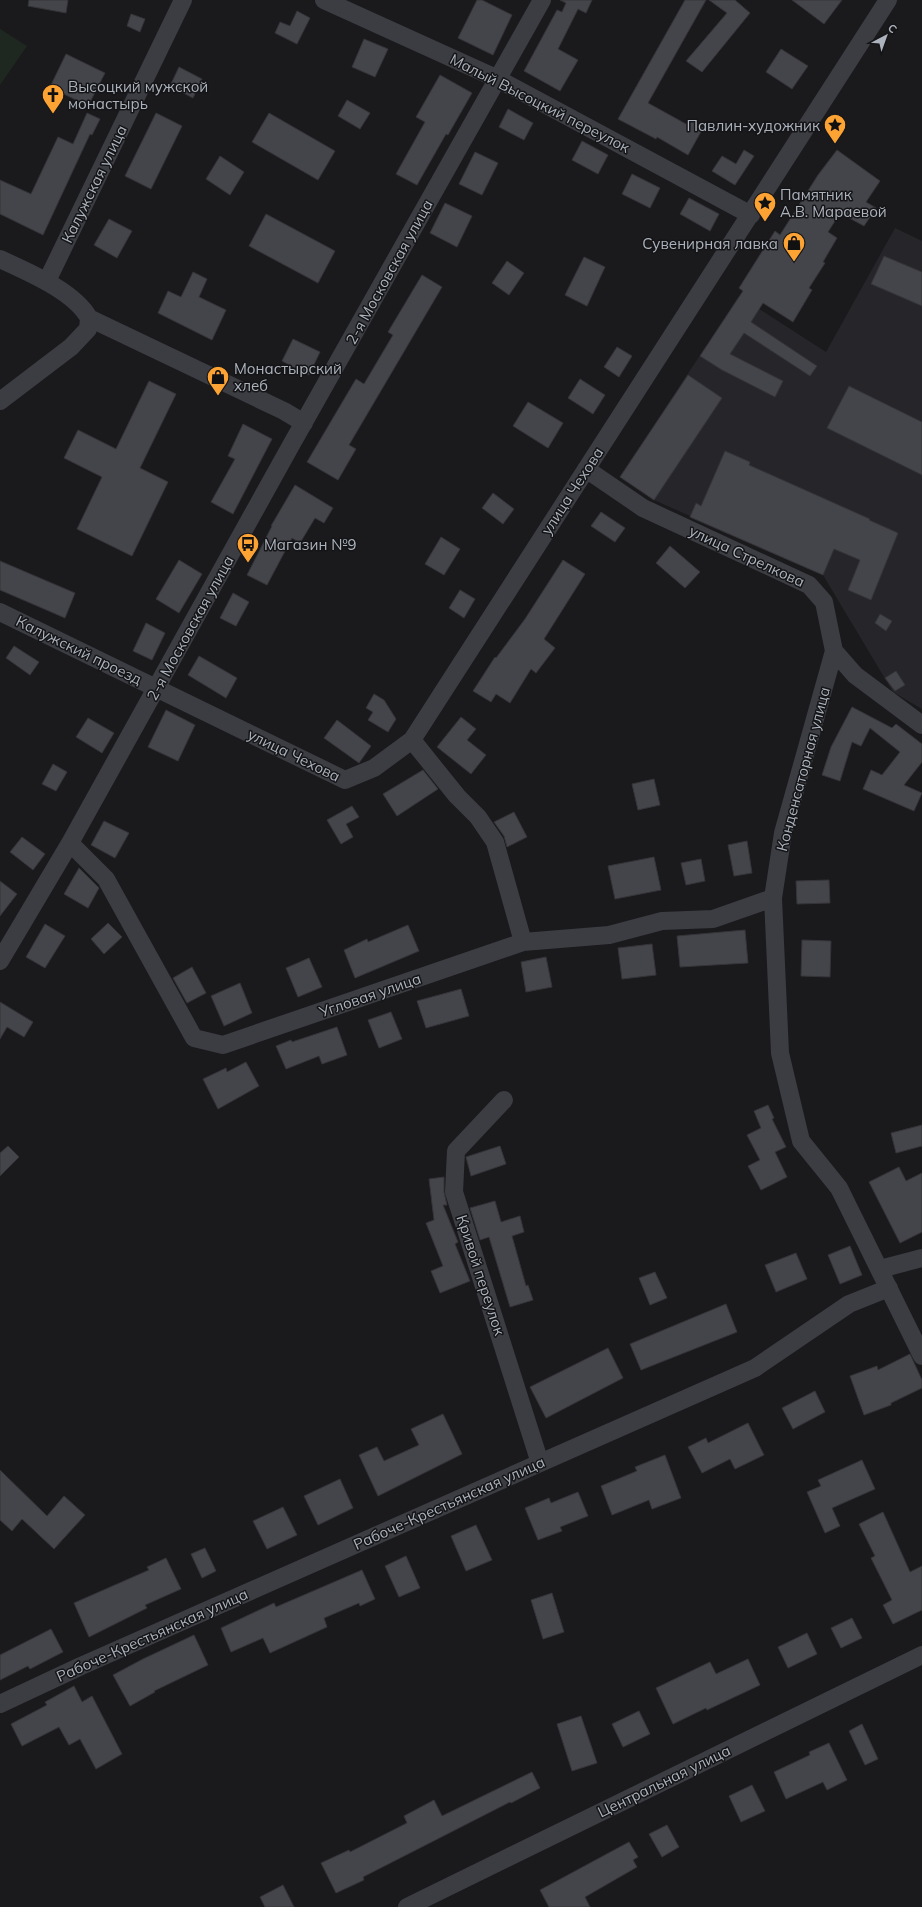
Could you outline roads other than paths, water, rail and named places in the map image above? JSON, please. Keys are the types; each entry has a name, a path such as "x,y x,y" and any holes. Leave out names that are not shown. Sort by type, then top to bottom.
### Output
{"street":[{"name":"Калужская улица","path":"47,281 183,0"},
{"name":"Малый Высоцкий переулок","path":"324,0 498,79 751,215"},
{"name":"2-я Московская улица","path":"0,961 70,843 157,689 304,422 542,0"},
{"name":"улица Чехова","path":"157,689 345,780 374,768 412,740 888,0"},
{"path":"0,259 47,281 84,309 90,318 304,422"},
{"path":"0,401 71,347 88,329 90,318"},
{"name":"улица Стрелкова","path":"586,469 644,508 809,585 824,602 834,651 855,675 922,724"},
{"name":"Калужский проезд","path":"0,612 157,689"},
{"name":"Конденсаторная улица","path":"834,651 783,833 773,898 780,1053 801,1141 839,1188 922,1356"},
{"path":"412,740 457,796 478,817 495,842 523,942"},
{"name":"Угловая улица","path":"70,843 106,879 194,1038 222,1045 523,942 609,935 662,921 713,918 773,898"},
{"name":"Кривой переулок","path":"504,1100 456,1151 454,1192 540,1463"},
{"path":"880,1269 922,1258"},
{"name":"Рабоче-Крестьянская улица","path":"0,1704 80,1666 755,1368 849,1304 889,1288"},
{"name":"Центральная улица","path":"407,1907 922,1655"}],"place":[{"name":"Высоцкий мужской монастырь","path":"53,114"},
{"name":"Павлин-художник","path":"835,144"},
{"name":"Памятник А.В. Мараевой","path":"765,222"},
{"name":"Сувенирная лавка","path":"794,262"},
{"name":"Монастырский хлеб","path":"218,396"},
{"name":"Магазин №9","path":"248,564"}]}
